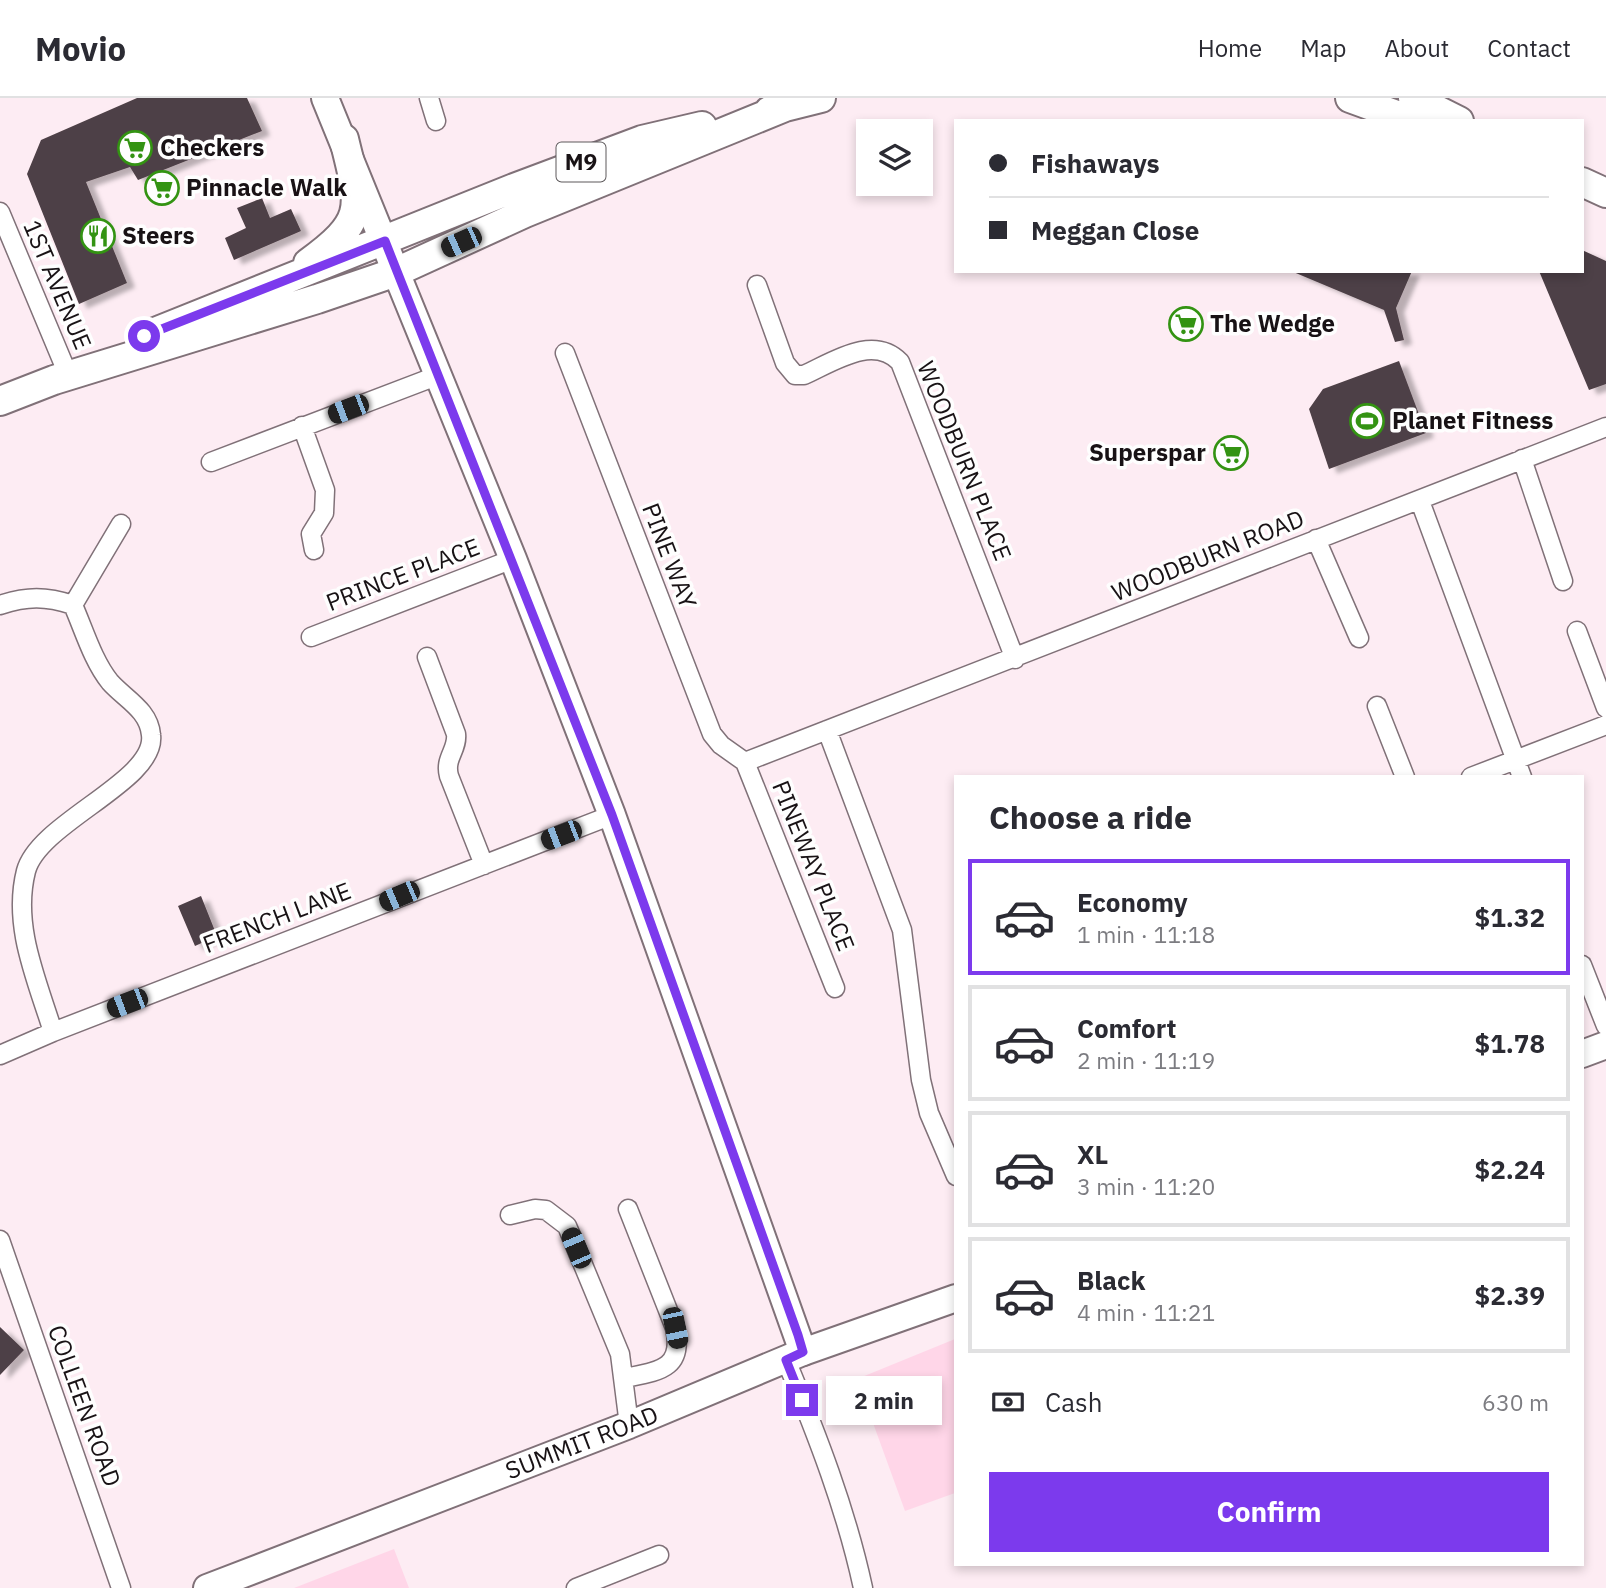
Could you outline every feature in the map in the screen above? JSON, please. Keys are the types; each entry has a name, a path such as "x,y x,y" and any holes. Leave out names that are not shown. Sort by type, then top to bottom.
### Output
{"main road":[{"path":"325,98 344,139 513,559 612,815 794,1356"},
{"name":"M9","path":"63,376 155,331 642,140 821,98"},
{"path":"1350,98 1408,119"},
{"path":"1413,98 1455,119"},
{"name":"M9","path":"0,401 63,376 396,272 525,213 785,107"},
{"path":"281,283 330,247 355,218 357,192 344,139"},
{"path":"1584,183 1606,193"},
{"path":"1584,202 1606,212"},
{"path":"1584,1053 1606,1045"},
{"name":"SUMMIT ROAD","path":"208,1588 629,1425 794,1356 954,1298"}],"street":[{"path":"429,98 436,121"},
{"name":"1ST AVENUE","path":"0,212 63,376"},
{"name":"WOODBURN PLACE","path":"757,285 785,363 794,375 804,375 862,350 884,351 900,362 1016,659"},
{"name":"PINE WAY","path":"565,353 712,734 721,745 746,762"},
{"path":"211,462 439,375"},
{"path":"302,426 325,489 324,513 311,534 314,550"},
{"name":"WOODBURN ROAD","path":"746,762 1606,427"},
{"path":"1522,459 1563,581"},
{"path":"1420,500 1518,769"},
{"path":"73,605 121,524"},
{"path":"1316,540 1359,638"},
{"name":"PRINCE PLACE","path":"311,637 513,559"},
{"path":"0,605 26,596 53,598 73,605 109,680 148,718 152,737 150,751 139,768 96,799 36,852 26,870 22,901 23,936 53,1032"},
{"path":"1577,631 1606,708"},
{"path":"428,657 457,740 446,768 484,865"},
{"path":"1377,706 1404,775"},
{"path":"1483,775 1518,769 1606,724"},
{"path":"827,730 902,930 921,1080 929,1113 954,1172"},
{"name":"PINEWAY PLACE","path":"746,762 835,988"},
{"name":"FRENCH LANE","path":"0,1055 612,815"},
{"path":"1584,970 1606,1026"},
{"path":"625,1378 664,1368 674,1360 680,1347 628,1209"},
{"path":"510,1215 546,1210 567,1226 620,1353 629,1425"},
{"name":"COLLEEN ROAD","path":"0,1240 121,1588"},
{"path":"794,1356 836,1489 863,1588"},
{"path":"576,1588 659,1555"}],"shaded area":[{"path":"954,1339 954,1493 905,1511 857,1379"},
{"path":"394,1549 409,1588 294,1588"}],"building":[{"path":"137,98 247,98 262,131 138,180 130,167 86,182 127,283 79,304 27,174 41,140"},
{"path":"262,198 270,218 291,209 301,231 234,260 225,238 246,228 237,208"},
{"path":"1584,251 1606,261 1606,384 1589,390 1540,273 1584,273"},
{"path":"1296,273 1411,273 1396,308 1404,340 1395,342 1384,310"},
{"name":"Planet Fitness","path":"1399,361 1426,433 1329,469 1309,409 1323,389"},
{"path":"201,896 217,936 195,946 178,906"},
{"path":"0,1327 24,1350 0,1375"}],"place":[{"name":"Checkers","path":"135,148"},
{"name":"Pinnacle Walk","path":"162,188"},
{"name":"Steers","path":"98,236"},
{"name":"The Wedge","path":"1186,324"},
{"name":"Planet Fitness","path":"1367,421"},
{"name":"Superspar","path":"1231,453"}],"route":[{"path":"144,336 385,241 612,815 798,1335 803,1352 786,1360 802,1400"}]}
